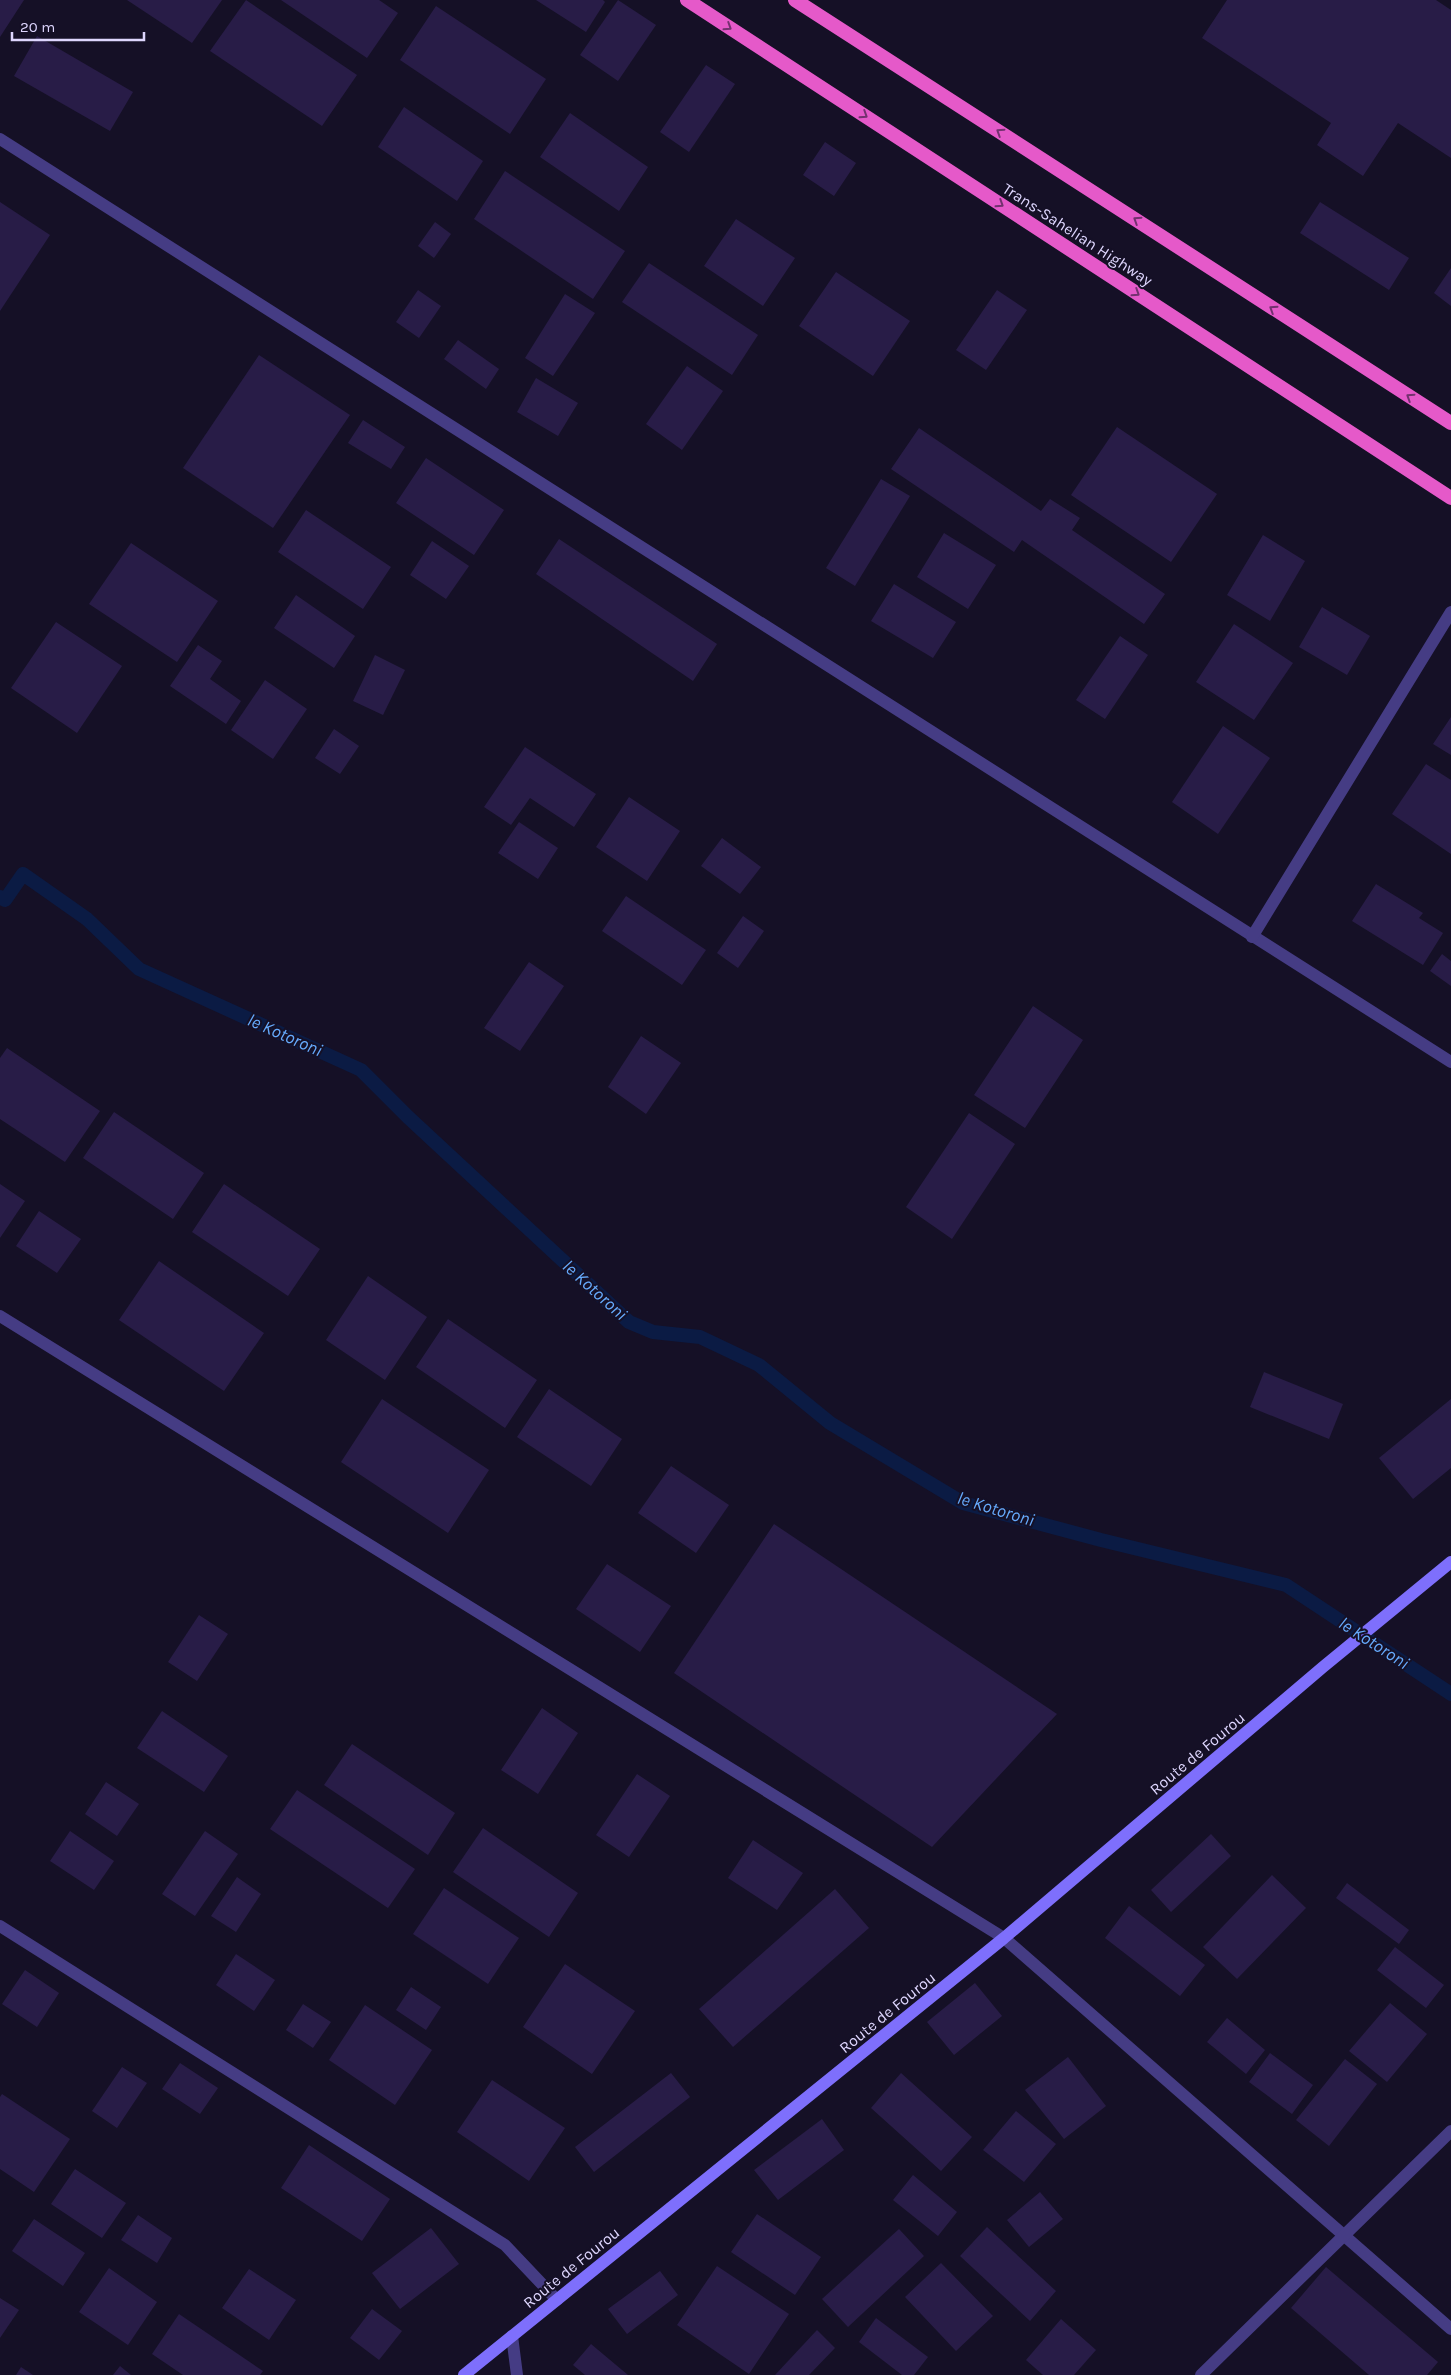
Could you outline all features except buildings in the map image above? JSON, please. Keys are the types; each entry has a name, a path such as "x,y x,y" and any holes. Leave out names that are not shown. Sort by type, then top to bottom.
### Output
{"highway":[{"name":"Trans-Sahelian Highway","path":"687,0 1451,498"},
{"path":"795,0 1451,423"}],"main road":[{"name":"Route de Fourou","path":"464,2375 1004,1938 1451,1562"}],"street":[{"path":"0,139 1451,1062"},
{"path":"1252,936 1451,612"},
{"path":"0,1316 1004,1938 1451,2329"},
{"path":"0,1926 505,2245 556,2300"},
{"path":"1201,2375 1451,2131"},
{"path":"512,2336 517,2375"}],"waterway":[{"name":"le Kotoroni","path":"0,897 5,900 23,874 87,919 139,969 361,1070 408,1117 629,1322 653,1332 700,1337 759,1365 830,1423 963,1503 1101,1540 1286,1585 1451,1694"}]}
